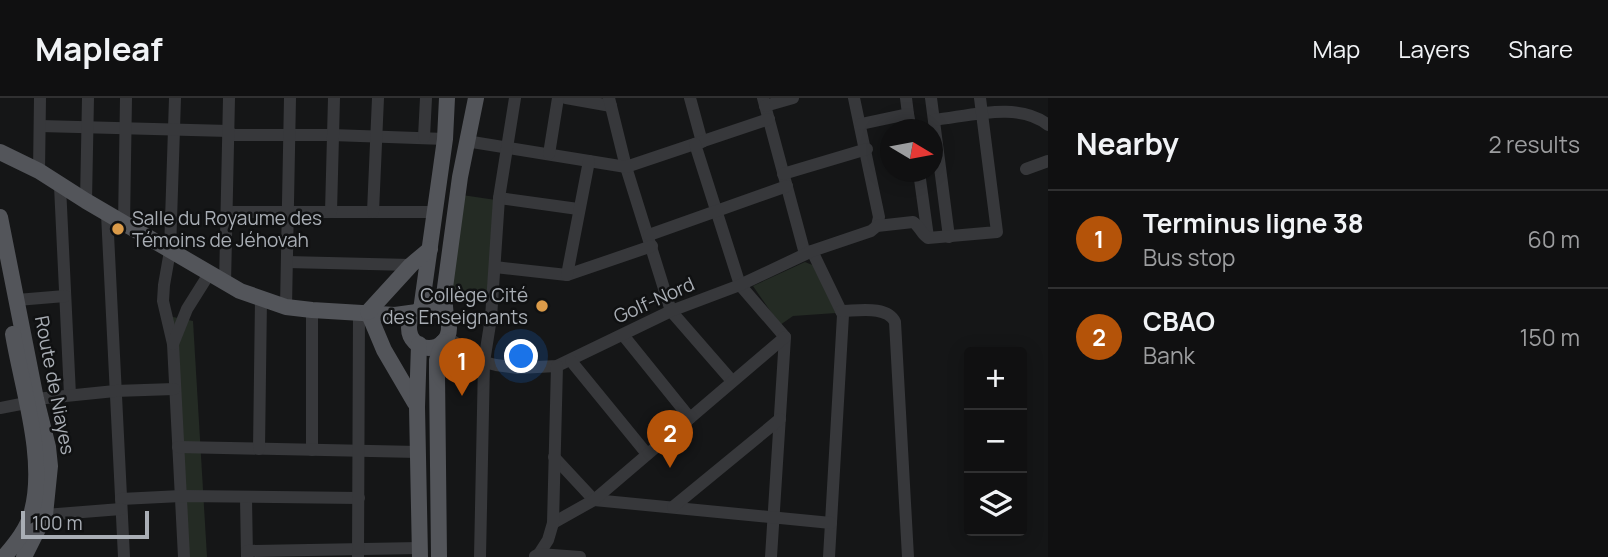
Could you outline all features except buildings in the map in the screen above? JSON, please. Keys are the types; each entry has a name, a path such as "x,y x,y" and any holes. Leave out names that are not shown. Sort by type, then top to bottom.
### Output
{"main road":[{"path":"420,553 415,340 410,323 419,311 430,249 445,139 447,98"},
{"path":"439,557 437,360 449,327 446,317 446,279 466,141 476,98"},
{"path":"0,152 39,171 225,284 261,299 312,310 395,315 435,309 446,317"},
{"name":"Route de Niayes","path":"0,217 17,300 36,461 32,511 25,528 5,557"},
{"path":"367,312 411,265 430,249"},
{"name":"Route de Niayes","path":"0,270 6,332 48,447 50,466 45,515 25,557"},
{"path":"367,312 432,348 445,339"},
{"path":"367,312 384,350 417,407"}],"street":[{"path":"39,171 40,98"},
{"path":"86,201 88,98"},
{"path":"124,224 125,98"},
{"path":"175,98 170,251 163,301 173,344 184,557"},
{"path":"225,284 229,98"},
{"path":"286,306 290,98"},
{"path":"331,212 334,98"},
{"path":"373,212 379,98"},
{"path":"425,137 426,98"},
{"path":"481,557 484,362 491,318 499,198 515,98"},
{"path":"549,154 558,98"},
{"path":"566,98 610,102 626,167 671,311 732,381"},
{"path":"690,98 716,211 740,285 785,337 771,557"},
{"path":"793,98 764,102 808,253 843,315 829,557"},
{"path":"854,98 867,149 879,217 877,226"},
{"path":"906,98 909,119"},
{"path":"931,98 934,119"},
{"path":"920,182 928,238 997,232 980,98"},
{"path":"943,119 1015,111 1030,114 1048,125"},
{"path":"861,124 908,114"},
{"path":"466,141 626,167 769,119"},
{"path":"40,126 445,139"},
{"path":"495,267 567,275 651,241 785,180 867,149"},
{"path":"567,275 589,161"},
{"path":"1026,169 1048,161"},
{"path":"942,182 949,237"},
{"path":"60,186 70,395"},
{"path":"499,198 578,209"},
{"path":"227,212 435,212"},
{"path":"107,214 124,557"},
{"name":"Golf-Nord","path":"445,339 484,362 518,368 557,366 671,311 740,285 808,253 872,231 877,226 913,222 923,236 928,238"},
{"path":"287,262 411,265"},
{"path":"173,344 187,309 209,274"},
{"path":"17,300 65,296"},
{"path":"259,449 261,299"},
{"path":"312,310 312,450"},
{"path":"841,311 884,312 891,315 895,322 908,557"},
{"path":"358,553 359,451 367,312"},
{"path":"623,335 690,418"},
{"path":"553,523 594,500 785,337"},
{"path":"571,361 647,454"},
{"path":"536,555 548,540 553,523 557,366"},
{"path":"0,408 70,395 174,388"},
{"path":"673,507 780,419"},
{"path":"178,447 418,452"},
{"path":"554,457 594,500 831,523"},
{"path":"45,515 181,496 359,498"},
{"path":"246,498 247,554 420,553"},
{"path":"536,555 580,557"}],"shaded area":[{"path":"462,195 496,200 489,302 446,301"},
{"path":"805,262 815,266 836,313 793,316 780,325 753,286"},
{"path":"168,316 193,321 207,557 183,557"}],"place":[{"name":"Salle du Royaume des Témoins de Jéhovah","path":"118,229"},
{"name":"Collège Cité des Enseignants","path":"542,306"},
{"name":"Terminus ligne 38","path":"462,396"},
{"name":"CBAO","path":"670,468"}]}
